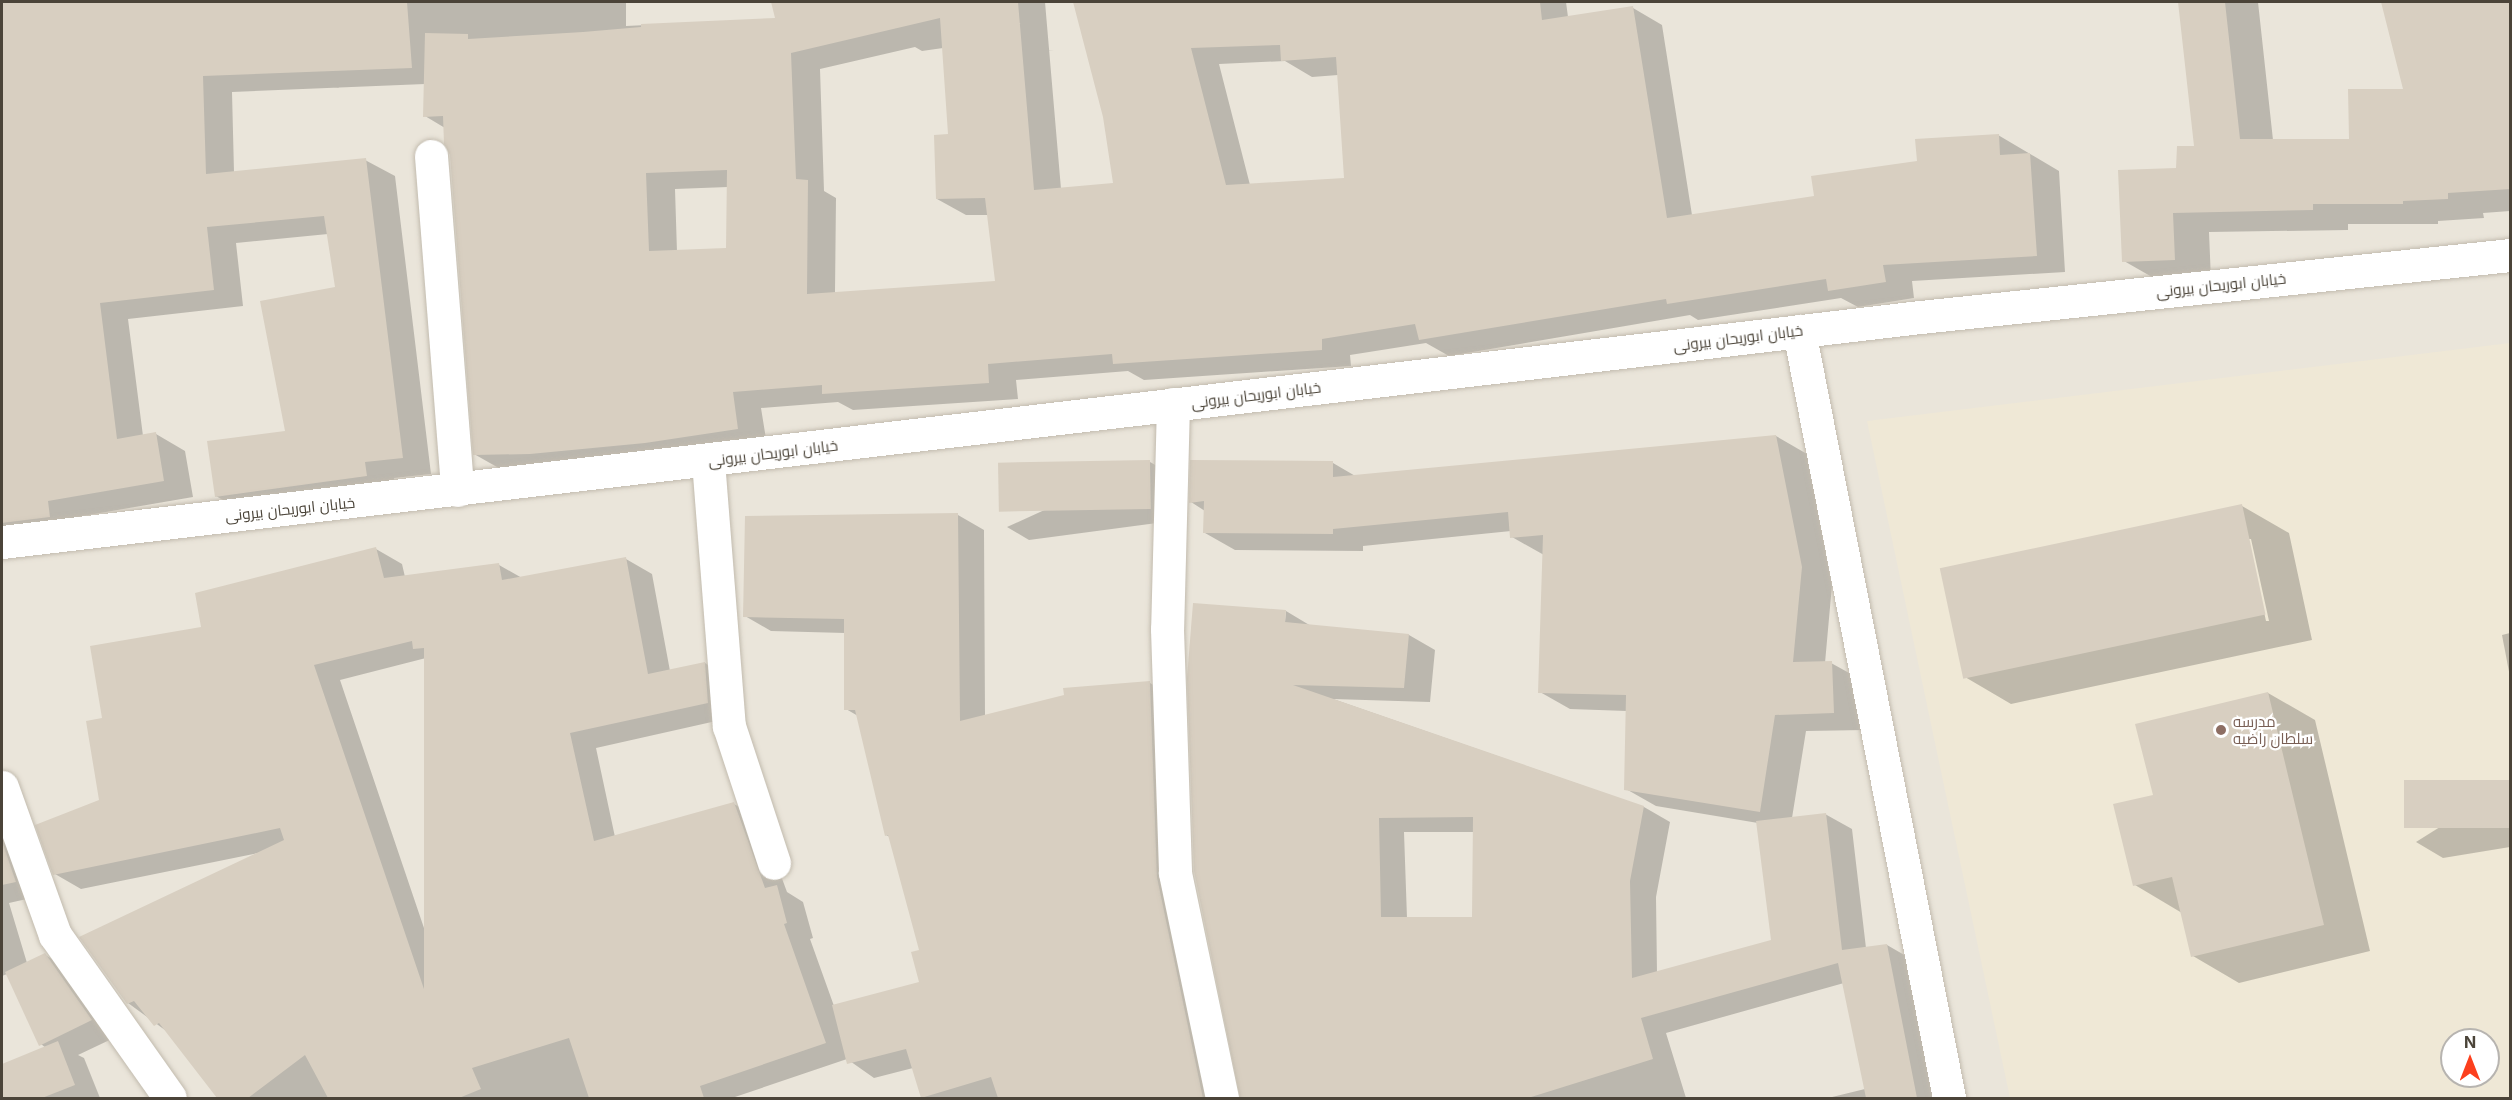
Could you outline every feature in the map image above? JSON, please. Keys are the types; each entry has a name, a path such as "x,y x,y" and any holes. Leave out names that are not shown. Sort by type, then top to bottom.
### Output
{"street":[{"path":"431,156 457,490"},
{"name":"خیابان ابوریحان بیرونی","path":"2,542 708,461 1799,331 2511,255"},
{"path":"1799,331 1949,1098"},
{"path":"1173,404 1167,629 1174,873 1222,1098"},
{"path":"708,461 729,726 774,863"},
{"path":"2,787 55,934 170,1098"}],"shaded area":[{"path":"2,2 2510,2 2510,1098 2,1098"},
{"name":"مدرسه سلطان راضیه","path":"2510,343 2510,1098 2010,1098 1867,421"}],"building":[{"path":"2,2 407,2 412,68 203,76 206,174 366,158 403,458 365,462 367,476 215,497 207,441 285,431 260,301 335,287 324,216 207,227 214,290 100,303 117,439 156,432 164,481 48,501 50,517 2,523"},
{"path":"771,2 1018,2 1034,190 1113,183 1103,117 1073,2 1540,2 1542,20 1633,6 1667,218 1814,196 1811,176 1917,161 1915,139 1999,134 2000,155 2030,153 2037,256 1883,265 1886,282 1828,291 1826,279 1667,304 1666,299 1419,340 1415,324 1322,339 1322,350 1113,364 1112,354 988,364 989,383 822,394 822,385 733,392 738,429 645,443 530,454 473,455 450,155 444,144 443,116 423,117 425,33 468,34 468,39 641,27 641,24 775,18","holes":["940,18 948,134 934,135 936,199 985,198 995,281 807,294 808,180 796,179 791,53","1280,45 1281,61 1336,57 1344,178 1226,185 1191,48","727,170 726,248 649,251 646,173"]},
{"path":"2178,2 2225,2 2240,139 2349,139 2348,89 2403,89 2381,2 2511,2 2511,189 2448,193 2448,199 2403,201 2403,204 2313,204 2313,210 2173,213 2175,260 2122,262 2118,170 2176,168 2177,146 2194,146"},
{"path":"1776,435 1802,567 1793,662 1832,661 1834,713 1775,715 1760,812 1624,790 1626,695 1538,693 1543,535 1510,538 1508,512 1333,529 1333,534 1203,533 1204,501 1189,503 1190,460 1333,461 1333,477"},
{"path":"1150,460 1151,509 999,512 998,463"},
{"path":"2242,504 2265,615 1963,679 1940,568"},
{"path":"958,513 960,721 1064,695 1063,688 1150,681 1157,877 1203,1098 998,1098 991,1077 921,1098 906,1049 847,1064 832,1005 919,982 911,952 919,950 888,835 885,836 855,710 844,710 844,619 743,617 745,516"},
{"path":"376,547 384,578 499,563 502,580 626,557 648,674 705,662 708,703 570,733 594,841 734,802 765,888 777,885 787,923 784,924 826,1043 700,1086 704,1098 589,1098 569,1038 472,1068 481,1089 459,1098 328,1098 305,1055 248,1098 217,1098 159,1023 154,1026 134,1001 127,1004 79,937 284,840 280,828 53,875 35,825 99,800 86,721 102,718 90,646 201,627 195,593","holes":["412,641 413,649 424,648 424,989 314,665"]},
{"path":"1193,603 1286,610 1285,622 1409,634 1404,688 1293,685 1644,806 1630,881 1632,978 1771,940 1756,821 1826,813 1842,950 1887,944 1917,1098 1866,1098 1838,963 1641,1018 1653,1059 1528,1098 1240,1098 1194,871 1187,678","holes":["1473,817 1472,917 1381,917 1379,818"]},
{"path":"2268,692 2324,925 2191,957 2172,877 2133,886 2113,804 2153,795 2135,724"},
{"path":"2404,780 2510,780 2510,828 2404,828"},
{"path":"2,841 16,882 2,885"},
{"path":"45,953 92,1020 39,1046 5,972"},
{"path":"58,1041 75,1085 42,1098 2,1098 2,1064"}],"place":[{"name":"مدرسه سلطان راضیه","path":"2221,730"}]}
